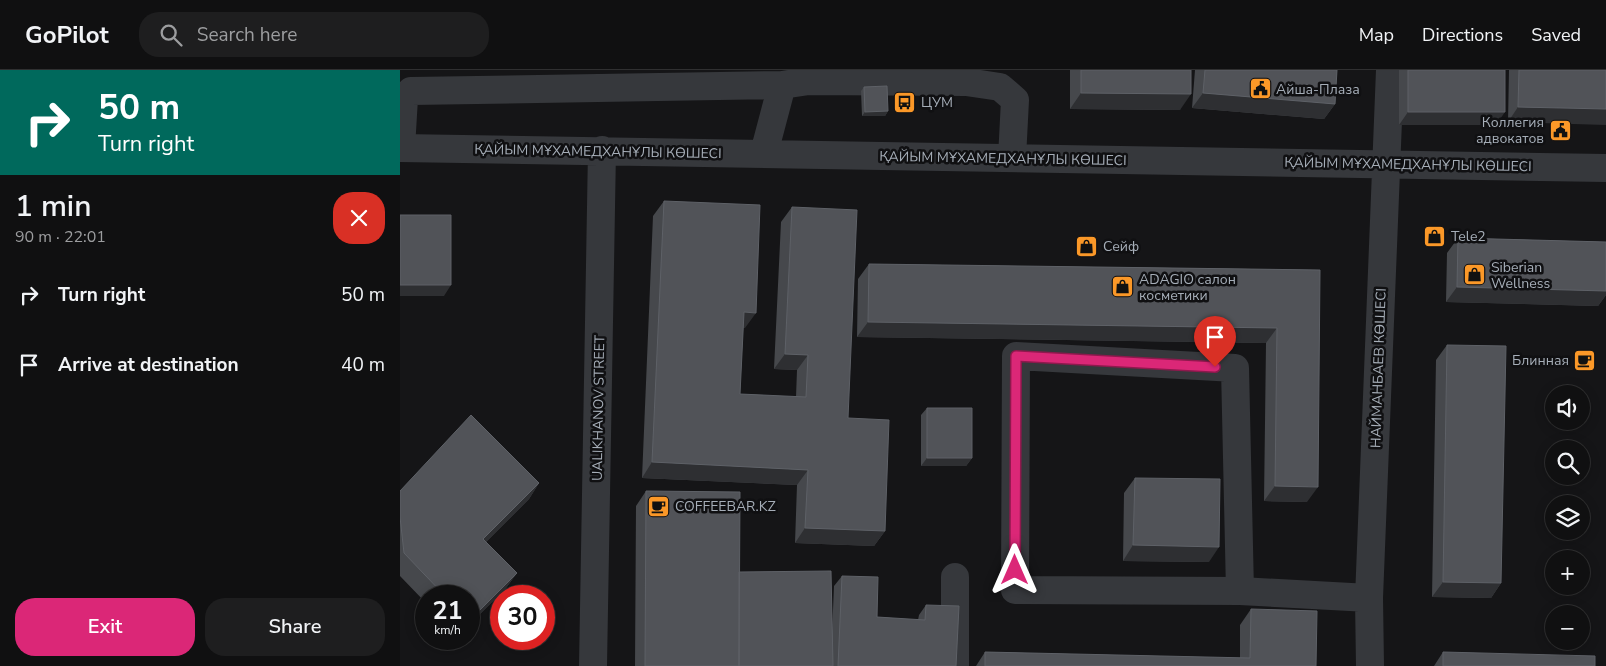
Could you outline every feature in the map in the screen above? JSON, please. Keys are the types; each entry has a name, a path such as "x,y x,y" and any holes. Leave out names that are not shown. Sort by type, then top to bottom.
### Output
{"street":[{"name":"НАЙМАНБАЕВ КӨШЕСІ","path":"1370,666 1369,598 1390,70"},
{"path":"400,148 404,98 411,91 782,85 809,81 966,82 1000,87 1015,100 1012,158"},
{"path":"764,153 782,85"},
{"name":"ҚАЙЫМ МҰХАМЕДХАНҰЛЫ КӨШЕСІ","path":"400,148 1606,168"},
{"name":"UALIKHANOV STREET","path":"594,666 602,150"},
{"path":"1240,591 1235,368 1016,356 1015,590 1240,591 1369,598"},
{"path":"955,578 956,666"}],"building":[{"path":"1081,70 1191,70 1191,94 1081,93"},
{"path":"1205,70 1337,70 1335,104 1203,93"},
{"path":"1408,70 1505,70 1505,112 1408,112"},
{"path":"1519,70 1606,70 1606,109 1518,107"},
{"path":"887,86 888,111 865,112 864,87"},
{"path":"664,201 760,205 756,313 744,312 740,394 806,397 808,355 785,354 792,207 857,210 848,418 889,420 885,531 805,528 808,470 652,462"},
{"path":"400,215 451,215 451,285 400,285"},
{"path":"1458,238 1606,242 1606,291 1457,287"},
{"path":"869,264 1320,270 1318,487 1275,486 1277,328 868,322"},
{"path":"1447,345 1506,346 1501,583 1443,582"},
{"path":"927,408 972,408 972,458 927,458"},
{"path":"471,415 539,483 483,539 517,573 505,585 490,585 490,600 480,610 480,585 435,585 404,553 400,517 400,491"},
{"path":"1135,478 1220,479 1219,547 1133,545"},
{"path":"646,491 740,492 739,666 645,666"},
{"path":"831,571 833,666 739,666 739,572"},
{"path":"842,576 878,577 877,617 925,620 926,605 959,606 956,666 838,666"},
{"path":"1251,609 1317,611 1316,666 985,666 985,652 1250,658"},
{"path":"1443,652 1595,656 1595,666 1443,666"}],"place":[{"name":"Айша-Плаза","path":"1260,89"},
{"name":"ЦУМ","path":"905,102"},
{"name":"Коллегия адвокатов","path":"1560,130"},
{"name":"Tele2","path":"1435,236"},
{"name":"Сейф","path":"1087,246"},
{"name":"Siberian Wellness","path":"1475,275"},
{"name":"ADAGIO салон косметики","path":"1123,287"},
{"name":"Блинная","path":"1585,360"},
{"name":"COFFEEBAR.KZ","path":"659,506"}],"route":[{"path":"1015,570 1016,356 1215,367"}]}
